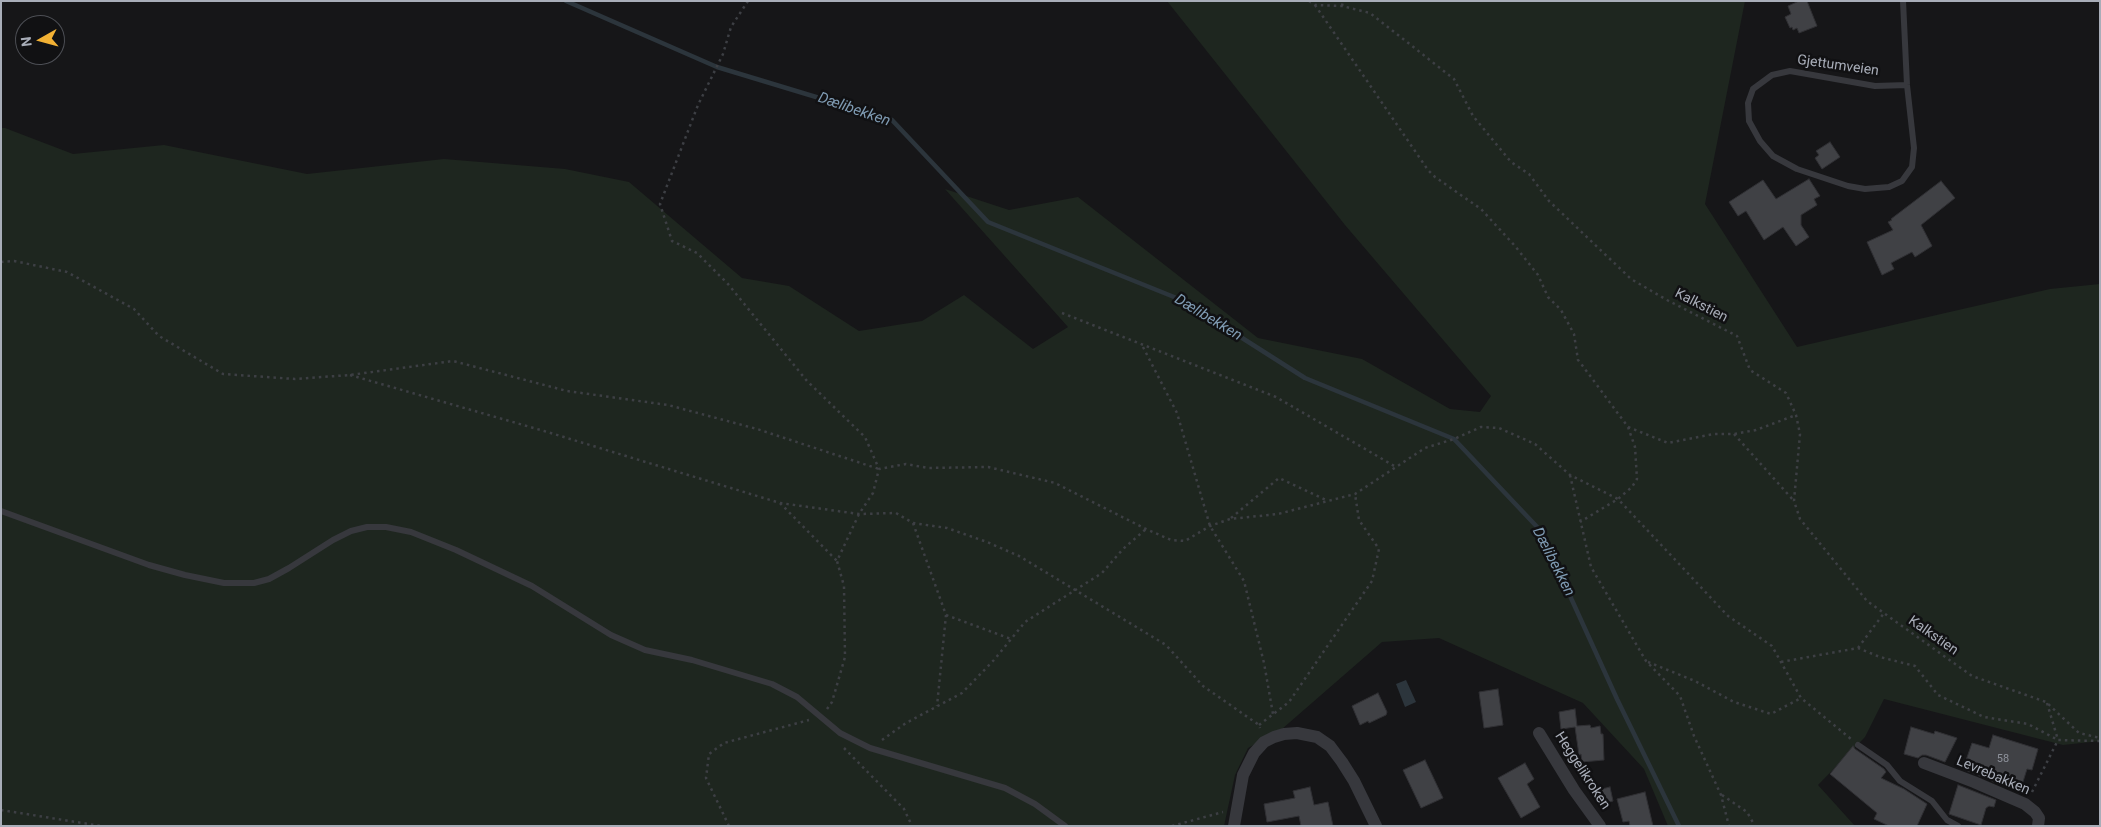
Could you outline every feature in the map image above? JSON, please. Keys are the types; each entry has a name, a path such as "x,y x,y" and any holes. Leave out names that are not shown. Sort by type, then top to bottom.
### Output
{"street":[{"path":"1234,826 1243,775 1254,753 1264,742 1274,737 1284,734 1306,733 1317,737 1330,746 1342,762 1376,826"},
{"name":"Heggelikroken","path":"1539,733 1574,790 1600,826"},
{"name":"Levrebakken","path":"1924,763 2025,804 2039,818 2038,826"}],"lane":[{"name":"Gjettumveien","path":"1903,1 1907,85 1914,148 1912,166 1902,181 1889,187 1865,189 1848,186 1797,169 1774,156 1760,141 1749,121 1748,104 1753,89 1772,74 1790,72 1874,86 1907,85"},
{"path":"1,511 149,564 224,584 254,583 268,579 351,531 367,527 386,527 411,532 456,550 532,586 611,635 645,650 692,660 772,684 797,697 840,733 870,748 1005,788 1035,804 1065,826"},
{"path":"1858,745 1886,765 1900,781 1932,801 1947,820 1958,826"}],"path":[{"path":"748,1 731,27 723,54 698,105 660,204 672,241 697,253 728,284 807,381 865,438 879,469 873,493 859,514 837,561"},
{"name":"Kalkstien","path":"1308,1 1315,5 1342,6 1370,13 1454,79 1473,116 1511,162 1529,174 1549,202 1631,279 1666,300 1737,336 1750,370 1786,393 1796,414 1800,434 1794,501 1800,520 1867,601 1972,676 2046,702 2079,733 2100,739"},
{"path":"1342,6 1343,1"},
{"path":"1315,5 1428,170 1480,209 1515,246 1538,275 1548,297 1561,310 1574,334 1578,360 1628,427 1635,447 1637,479 1632,487 1618,499 1580,522"},
{"path":"1,262 14,261 68,272 134,308 159,336 224,374 296,379 350,376 453,361 568,392 668,405 757,429 879,469 906,464 928,468 988,467 1055,483 1146,530 1171,540 1185,541 1210,526 1230,519 1278,514 1355,494 1425,448 1454,439 1481,427 1498,428 1535,444 1570,475 1618,499 1728,616 1772,646 1802,698 1858,745"},
{"path":"1062,313 1143,347 1276,397 1396,467"},
{"path":"1143,347 1177,413 1210,526 1244,581 1264,663 1273,714"},
{"path":"350,376 544,431 780,503 859,514 896,513 913,524 947,528 987,542 1019,556 1166,645 1203,686 1260,726 1289,702 1372,581 1379,549 1359,520 1355,494"},
{"path":"1628,427 1668,443 1714,434 1734,434 1756,430 1796,414"},
{"path":"1734,434 1794,501"},
{"path":"1570,475 1591,567 1646,661 1680,696 1694,736 1721,795 1729,826"},
{"path":"1230,519 1279,478 1327,501"},
{"path":"729,826 706,778 709,754 724,743 823,717 832,702 844,658 844,586 837,561 780,503"},
{"path":"913,524 946,615 938,706"},
{"path":"870,748 906,723 962,693 1025,622 1102,573 1123,549 1146,530"},
{"path":"1858,648 1884,613"},
{"path":"946,615 1011,639"},
{"path":"1781,662 1858,648 1880,657 1915,666 1938,695 1984,717 2028,724 2058,740 2100,739"},
{"path":"1646,661 1695,681 1734,702 1771,714 1802,698"},
{"path":"2025,804 2058,740 2046,702"},
{"path":"840,744 904,809 912,826"},
{"path":"1721,795 1747,812 1755,826"},
{"path":"1172,826 1237,809"},
{"path":"1,810 101,826"}],"shaded area":[{"path":"1167,1 1745,1 1705,204 1797,347 2050,289 2100,284 2100,741 2063,745 1884,699 1865,737 1818,785 1855,826 1668,826 1644,769 1583,703 1439,638 1382,642 1282,729 1248,748 1235,775 1224,826 1,826 1,128 73,154 164,145 307,174 444,159 565,169 629,182 742,278 789,286 859,331 922,321 964,295 1033,349 1068,327 945,189 1009,210 1078,197 1258,338 1362,359 1450,409 1480,412 1491,396 1345,225"},
{"path":"1406,680 1416,702 1405,707 1396,684"}],"building":[{"path":"1799,1 1807,1 1817,26 1799,33 1797,28 1793,30 1792,27 1790,28 1785,17 1791,14 1788,6"},
{"path":"1830,142 1840,157 1822,169 1815,158 1819,155 1816,151"},
{"path":"1809,179 1820,196 1814,199 1817,205 1801,215 1801,225 1809,237 1796,246 1783,227 1764,240 1746,211 1738,216 1729,202 1763,180 1776,199"},
{"path":"1941,181 1955,198 1921,225 1932,246 1915,257 1912,252 1891,263 1894,269 1882,275 1867,242 1893,230 1888,222"},
{"path":"1498,689 1503,725 1484,728 1479,692"},
{"path":"1378,693 1387,712 1386,715 1360,725 1352,706"},
{"path":"1575,709 1577,726 1590,725 1591,728 1600,726 1601,734 1603,734 1604,760 1582,762 1581,754 1579,755 1575,727 1561,729 1559,712"},
{"path":"1911,727 1934,734 1935,731 1957,738 1945,762 1926,755 1918,758 1904,754"},
{"path":"1993,735 2038,749 2032,770 2027,769 2021,788 2002,782 2001,785 1963,769 1972,743 1989,748"},
{"path":"1853,746 1884,769 1886,772 1881,778 1904,789 1927,804 1917,826 1889,826 1874,819 1877,813 1830,774"},
{"path":"1425,760 1443,798 1421,808 1403,770"},
{"path":"1525,763 1534,779 1527,784 1540,807 1521,818 1498,778"},
{"path":"1958,785 1996,800 1994,807 1989,806 1986,808 1981,825 1949,814"},
{"path":"1310,787 1314,805 1328,802 1333,826 1301,826 1299,816 1267,822 1264,804 1295,798 1293,791"},
{"path":"1610,787 1613,801 1601,804 1598,790"},
{"path":"1645,792 1653,826 1630,826 1629,821 1623,822 1617,799"}],"waterway":[{"name":"Dælibekken","path":"566,1 717,67 892,120 988,222 1184,301 1305,378 1454,439 1540,530 1617,699 1679,826"}]}
